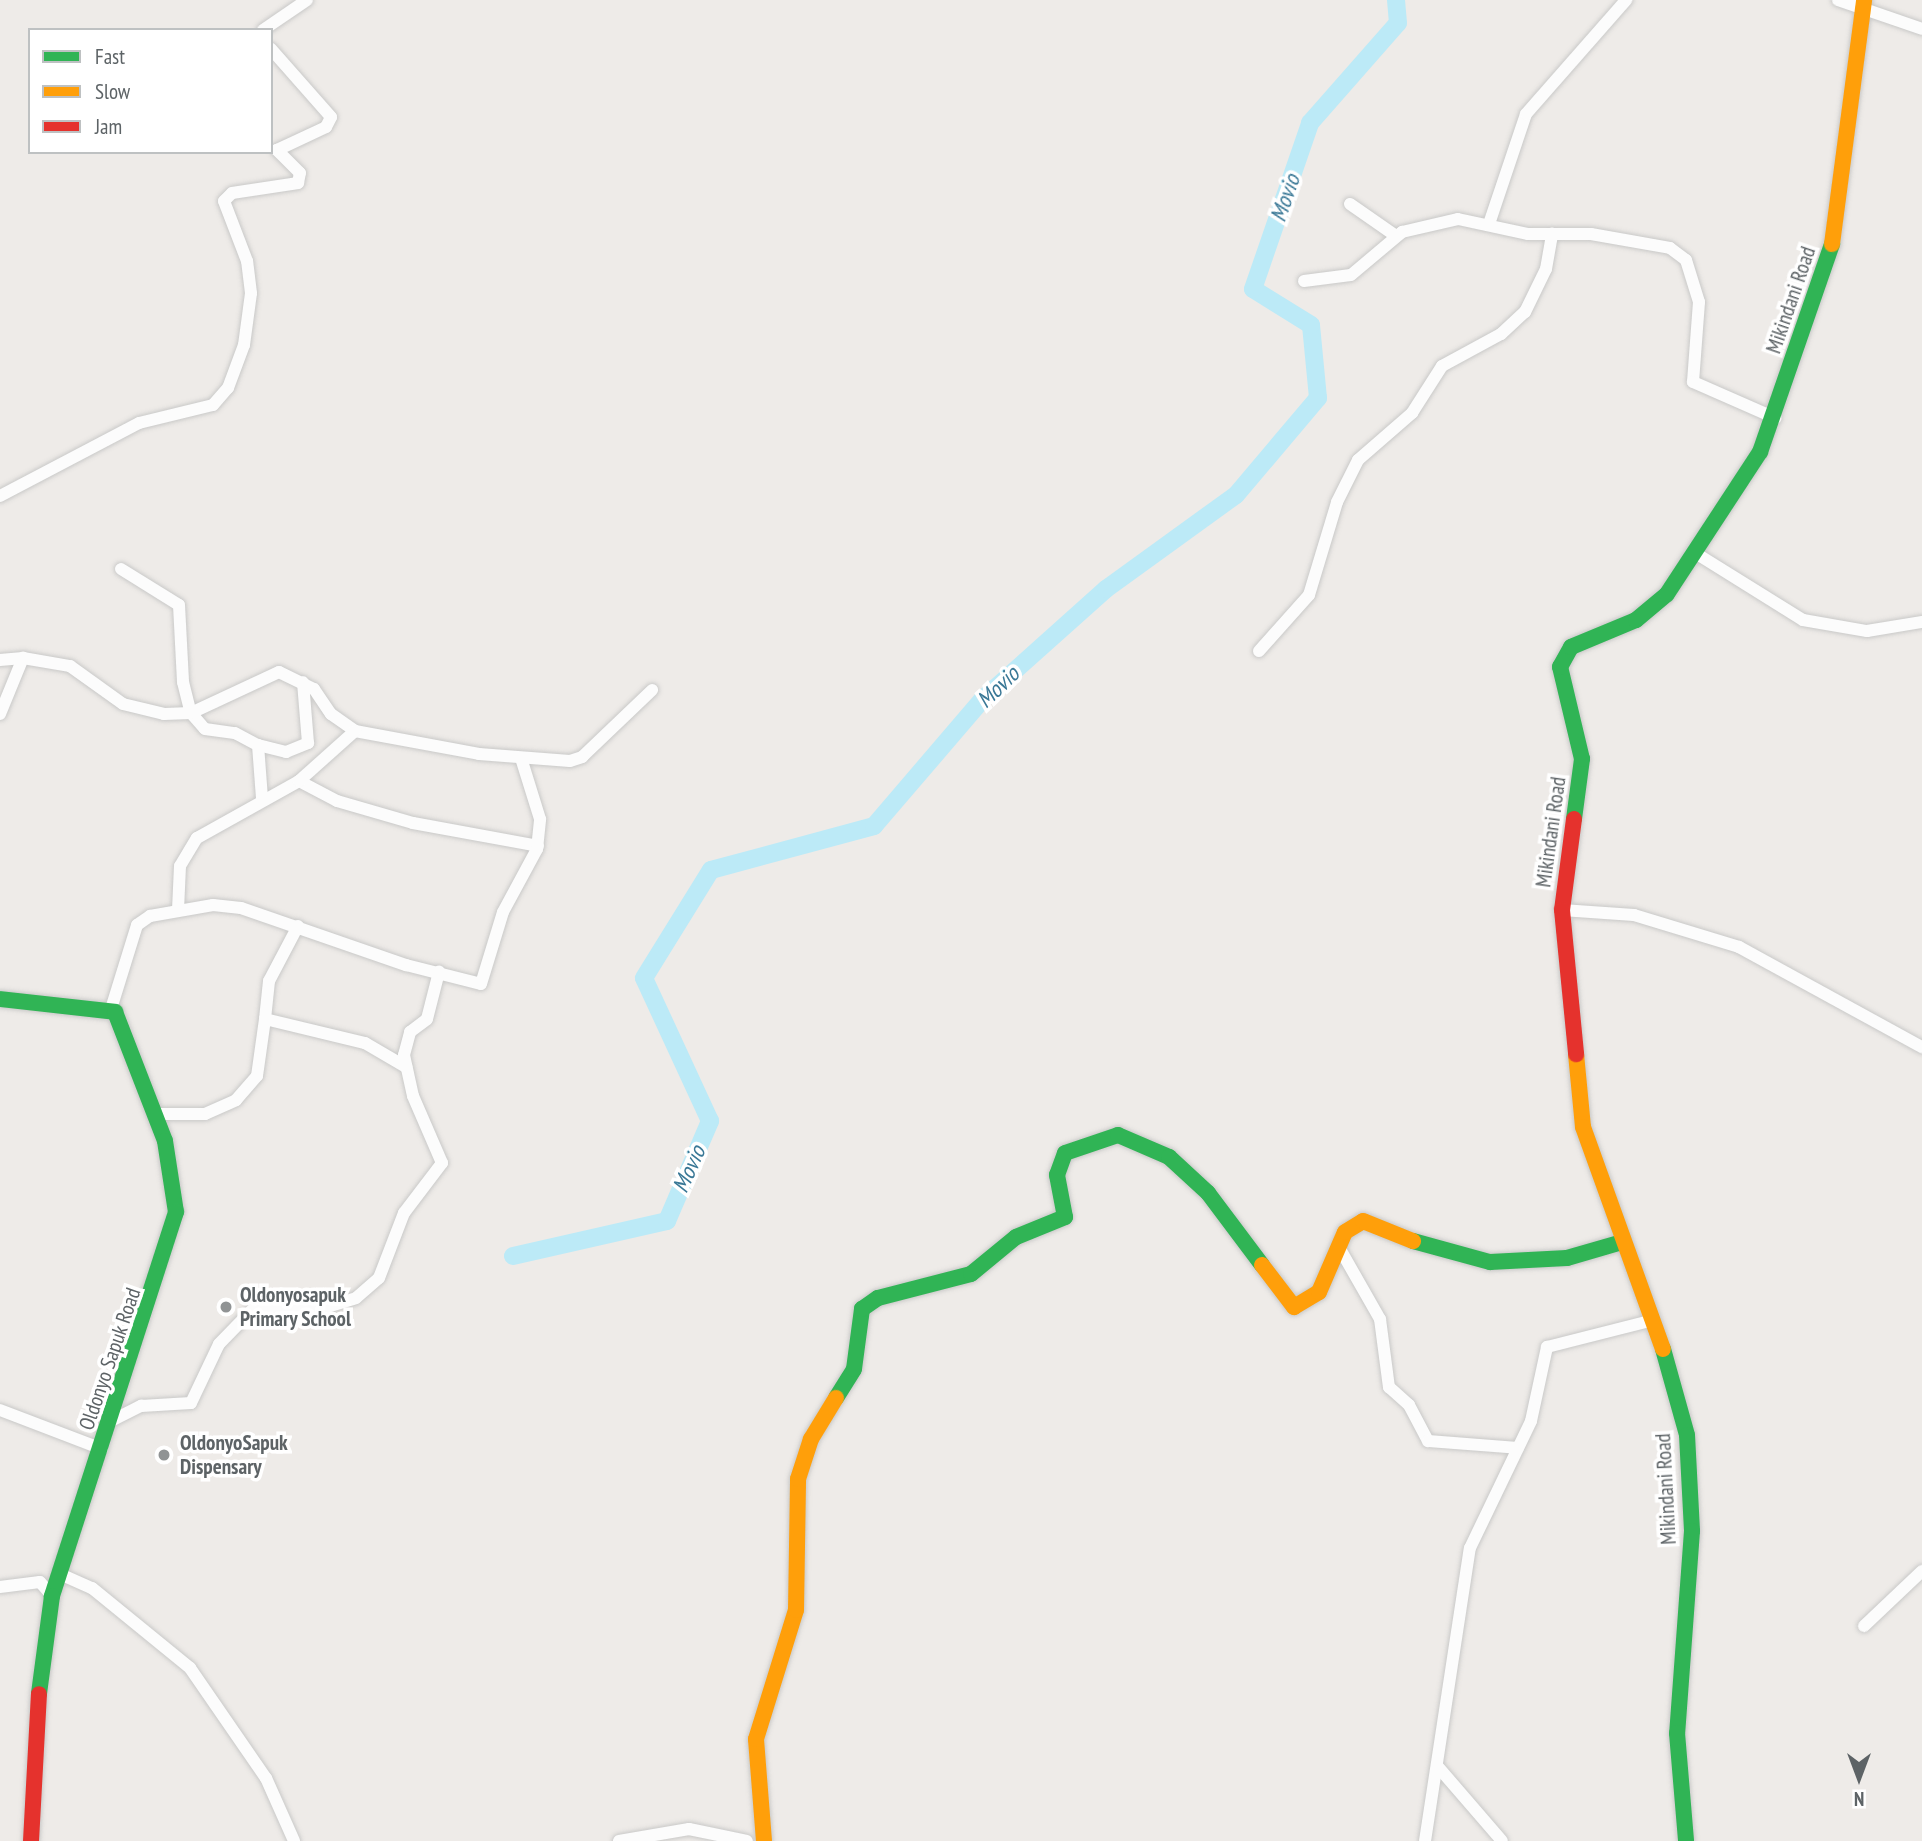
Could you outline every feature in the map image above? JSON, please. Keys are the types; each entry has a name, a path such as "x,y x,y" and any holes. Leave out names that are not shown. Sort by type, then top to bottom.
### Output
{"street":[{"path":"266,28 307,0"},
{"path":"1490,221 1526,114 1626,0"},
{"path":"1838,0 1863,3 1922,29"},
{"name":"Mikindani Road","path":"1686,1841 1677,1733 1690,1480 1687,1435 1583,1127 1562,910 1582,759 1560,667 1564,655 1655,606 1697,554 1775,418 1835,237 1863,3"},
{"path":"0,496 139,424 214,405 228,388 244,345 251,293 247,261 224,201 232,193 298,183 300,173 277,150 331,122 327,110 273,51"},
{"path":"1350,204 1396,236"},
{"path":"1304,281 1361,271 1396,236 1436,221 1490,221 1552,234 1612,237 1679,253 1699,302 1690,365 1693,382 1775,418"},
{"path":"1259,651 1309,595 1337,502 1358,460 1412,413 1442,366 1501,334 1525,312 1546,269 1552,234"},
{"path":"1697,554 1803,620 1867,631 1922,622"},
{"path":"121,569 179,605 183,682 191,713 205,729 235,733 258,745 286,752 308,743 303,682"},
{"path":"0,714 23,658"},
{"path":"0,660 23,658 70,666 134,708 191,713 263,675 279,672 303,682 355,731 521,758 582,757 652,690"},
{"path":"178,910 176,883 188,850 207,830 299,781 355,731"},
{"path":"258,745 262,799"},
{"path":"0,999 111,1009 137,925 178,910 227,906 439,972 484,982 503,912 538,846 537,804 521,758"},
{"path":"299,781 337,801 413,823 538,846"},
{"path":"1562,910 1634,915 1740,947 1922,1047"},
{"path":"154,1114 205,1114 236,1100 257,1076 272,971 298,926"},
{"path":"111,1421 141,1406 191,1403 219,1343 256,1306 327,1307 356,1298 379,1278 404,1213 442,1163 406,1067 405,1040 427,1019 439,972"},
{"name":"Oldonyo Sapuk Road","path":"31,1841 40,1671 52,1596 176,1222 171,1163 120,1019 111,1009"},
{"path":"265,1019 365,1043 406,1067"},
{"path":"764,1841 756,1739 796,1610 798,1479 811,1439 852,1376 858,1318 867,1303 971,1274 1016,1237 1065,1217 1058,1162 1075,1146 1118,1135 1185,1168 1294,1307 1319,1292 1340,1250 1345,1232 1370,1220 1437,1251 1490,1262 1567,1258 1622,1241"},
{"path":"1340,1250 1380,1319 1389,1387 1409,1405 1428,1441 1518,1448"},
{"path":"1425,1841 1439,1768 1472,1540 1518,1448 1552,1342 1650,1321"},
{"path":"0,1410 102,1450"},
{"path":"1864,1626 1922,1571"},
{"path":"60,1574 92,1588 190,1668 266,1778 294,1841"},
{"path":"0,1587 40,1582 52,1596"},
{"path":"1439,1768 1502,1841"},
{"path":"619,1841 689,1829 747,1841"}],"waterway":[{"name":"Movio","path":"513,1256 667,1221 710,1121 644,978 711,870 874,826 983,699 1106,589 1236,495 1318,398 1311,325 1253,289 1310,123 1398,23 1396,0"}],"traffic: fast":[{"path":"1574,819 1582,759 1560,667 1571,647 1636,620 1667,594 1760,452 1832,244"},
{"path":"0,999 115,1012 165,1141 176,1212 52,1596 39,1694"},
{"path":"836,1398 854,1369 862,1309 878,1298 971,1274 1016,1237 1065,1217 1057,1175 1065,1153 1118,1135 1169,1157 1208,1193 1262,1265"},
{"path":"1413,1241 1490,1262 1567,1258 1622,1242"},
{"path":"1663,1349 1687,1435 1692,1531 1677,1733 1686,1841"}],"traffic: slow":[{"path":"1832,244 1864,0"},
{"path":"1576,1054 1583,1127 1663,1349"},
{"path":"1262,1265 1294,1307 1319,1292 1345,1232 1363,1221 1413,1241"},
{"path":"764,1841 756,1739 796,1610 798,1479 811,1439 836,1398"}],"traffic: jam":[{"path":"1574,819 1562,910 1576,1054"},
{"path":"31,1841 39,1694"}],"place":[{"name":"Oldonyosapuk Primary School","path":"226,1307"},
{"name":"OldonyoSapuk Dispensary","path":"164,1455"}]}
